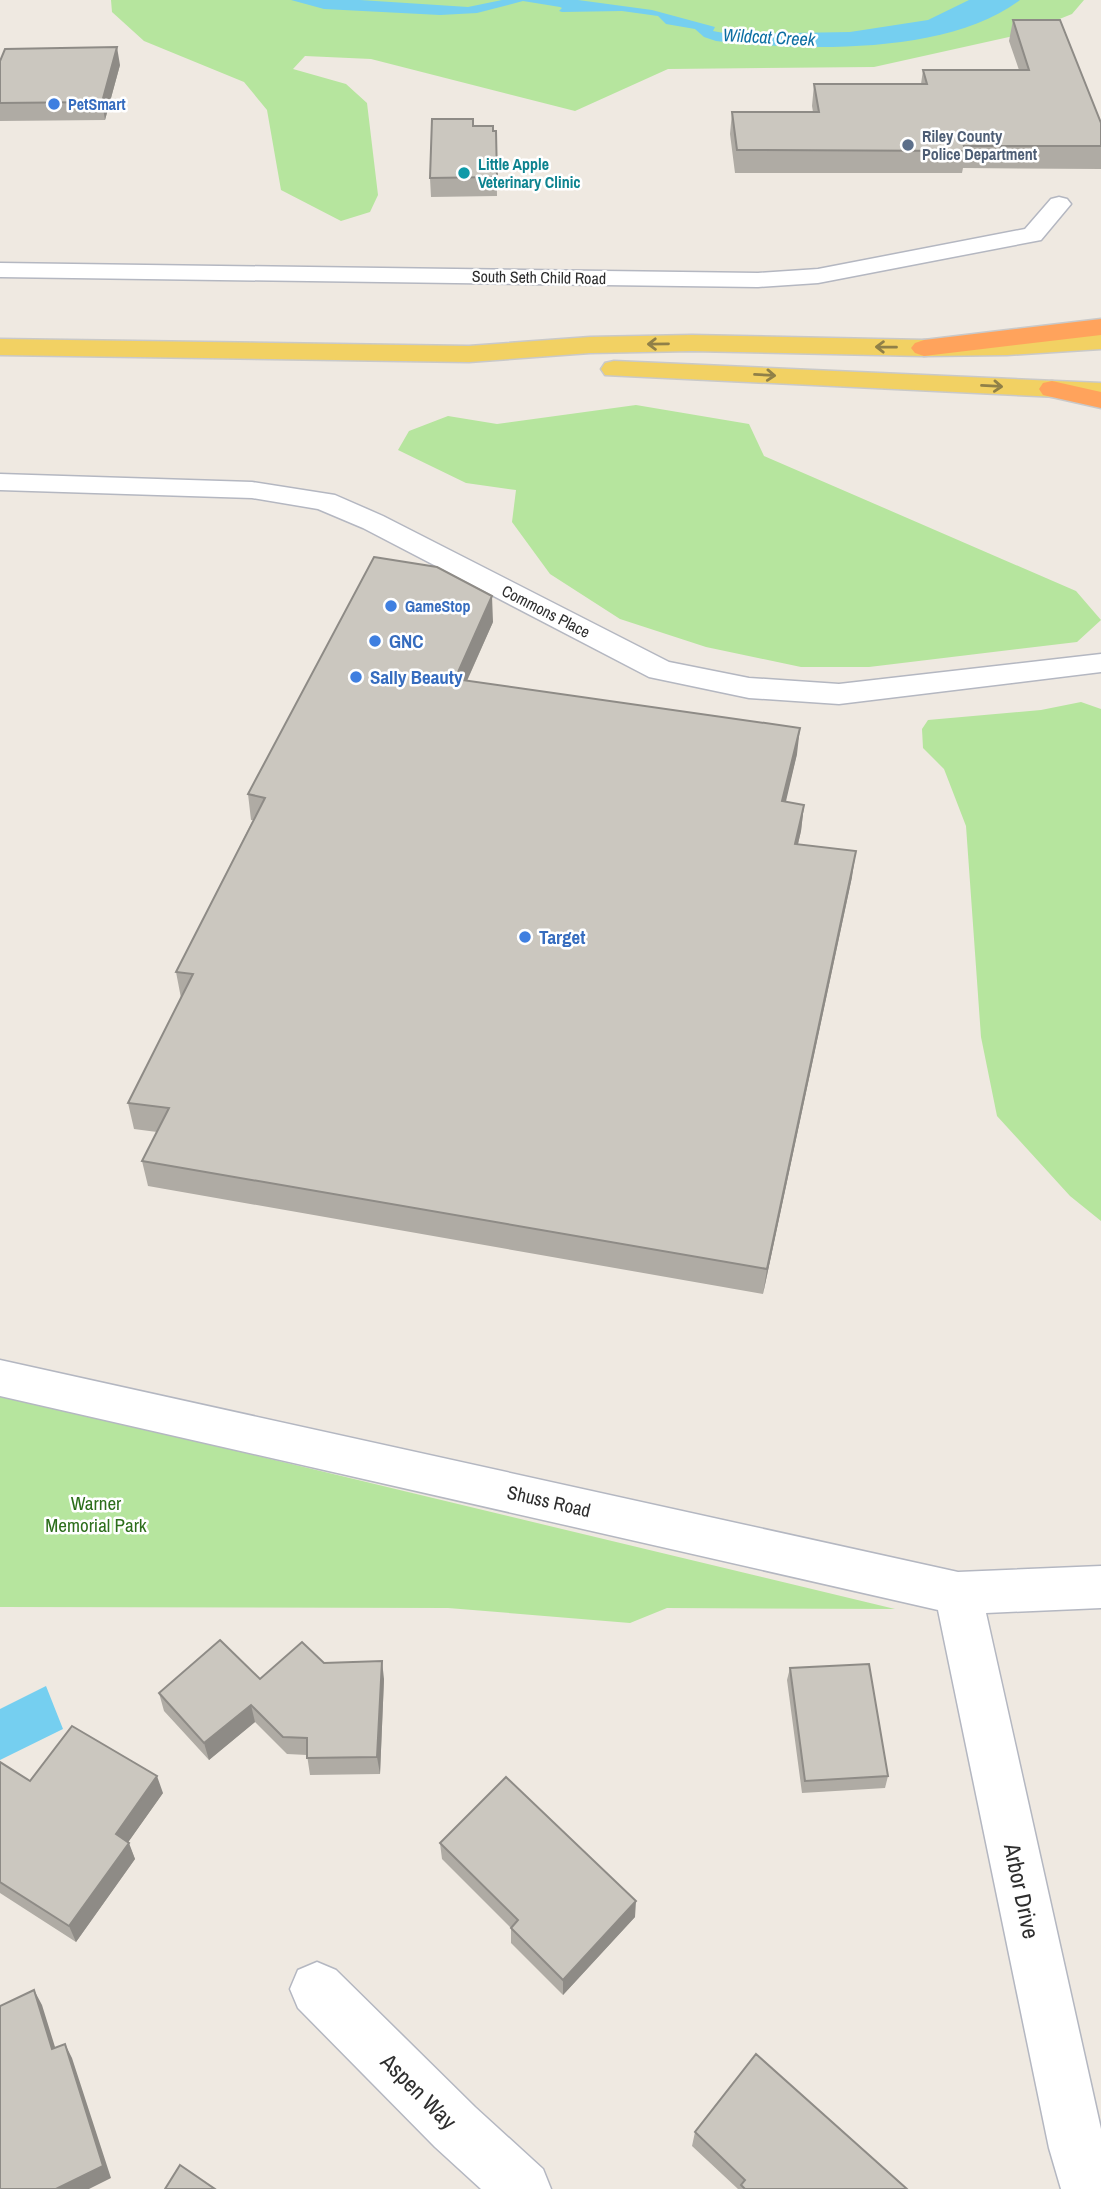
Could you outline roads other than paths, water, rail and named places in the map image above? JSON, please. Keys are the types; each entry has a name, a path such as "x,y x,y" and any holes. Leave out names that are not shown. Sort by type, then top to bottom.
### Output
{"highway":[{"path":"925,348 1101,327"},
{"path":"1052,389 1101,400"}],"main road":[{"path":"0,347 469,354 590,345 692,343 925,348 1007,347 1101,341"},
{"path":"469,354 595,368 1101,391"}],"street":[{"name":"South Seth Child Road","path":"0,270 770,279 818,276 1033,235 1059,204"},
{"name":"Commons Place","path":"0,482 252,490 325,501 373,522 660,670 749,688 839,694 1101,663"},
{"name":"Shuss Road","path":"0,1378 958,1593 1101,1587"},
{"name":"Arbor Drive","path":"958,1593 1077,2148 1089,2189"},
{"name":"Aspen Way","path":"317,1989 455,2127 523,2189"}],"water":[{"name":"Wildcat Creek","path":"291,0 360,0 468,7 502,0 578,0 652,10 715,27 713,31 729,34 850,32 928,20 969,0 1020,0 990,18 954,31 915,40 874,45 791,47 716,41 704,37 695,29 666,24 658,16 622,11 562,12 559,11 562,8 560,7 523,1 477,13 440,15 324,9"},
{"path":"46,1686 63,1729 0,1760 0,1709"}],"place":[{"name":"PetSmart","path":"54,104"},
{"name":"Riley County Police Department","path":"908,145"},
{"name":"Little Apple Veterinary Clinic","path":"464,173"},
{"name":"GameStop","path":"391,606"},
{"name":"GNC","path":"375,641"},
{"name":"Sally Beauty","path":"356,677"},
{"name":"Target","path":"525,937"}],"park label":[{"name":"Warner Memorial Park","path":"96,1514"}]}
